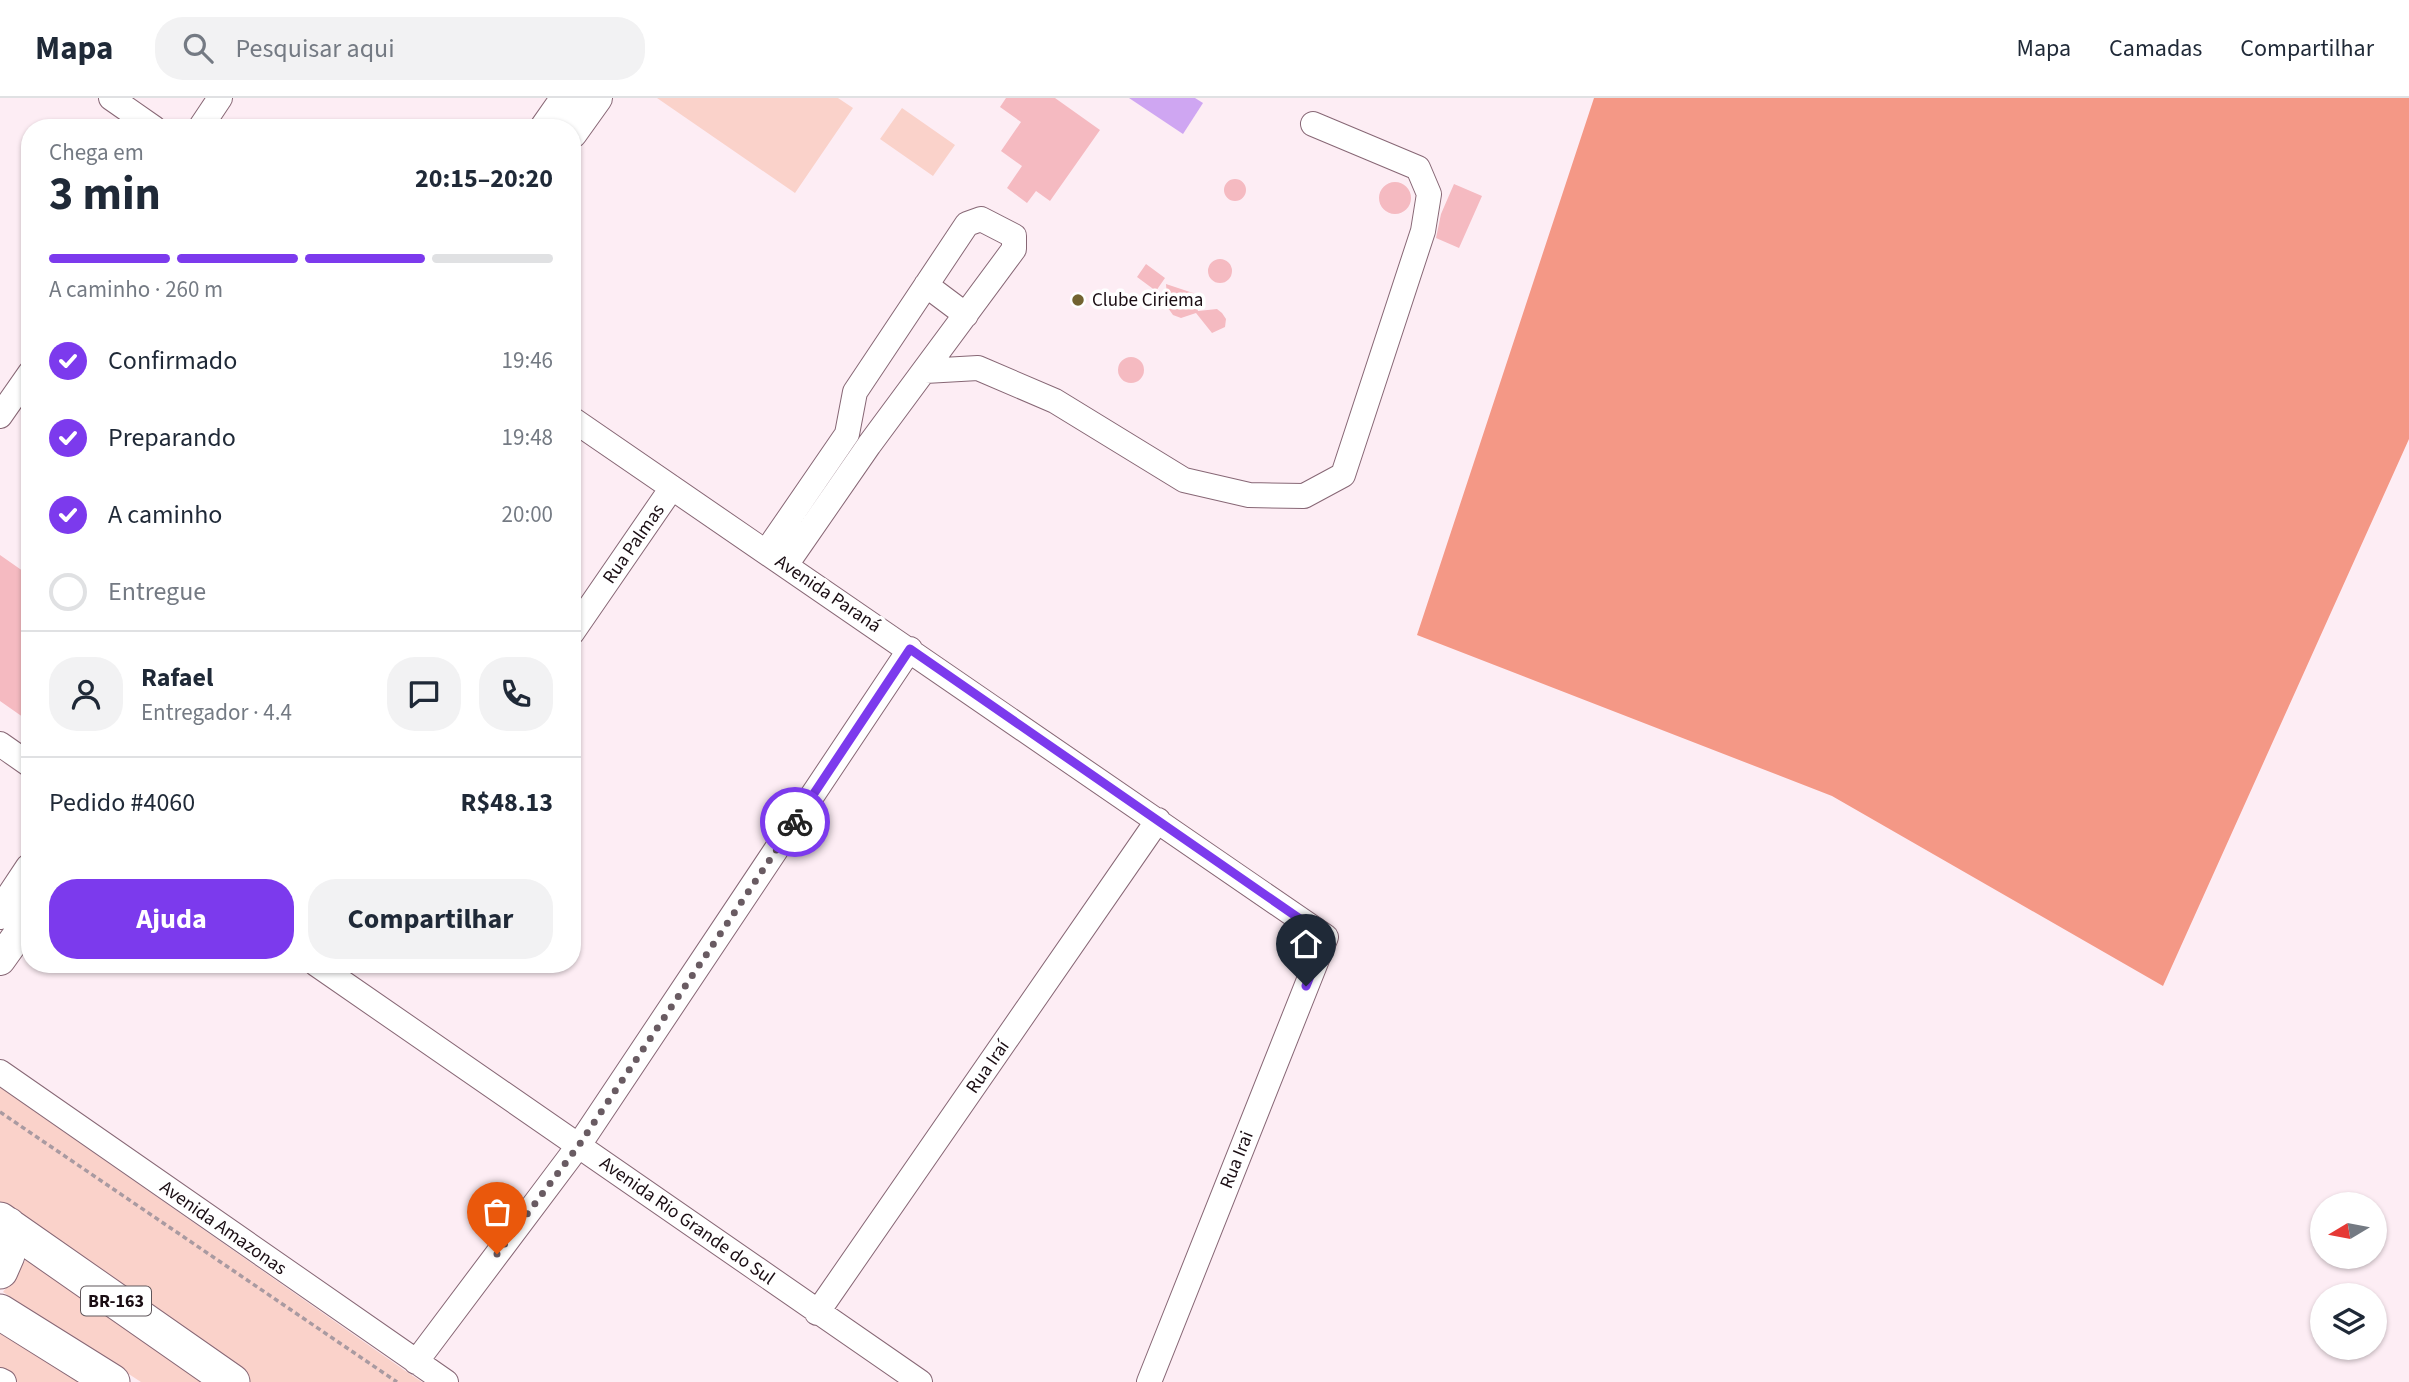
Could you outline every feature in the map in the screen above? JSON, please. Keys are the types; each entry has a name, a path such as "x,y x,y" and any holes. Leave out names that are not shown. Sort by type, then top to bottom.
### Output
{"highway":[{"path":"0,1271 7,1255 4,1223"},
{"name":"BR-163","path":"4,1223 232,1382"},
{"path":"0,1312 112,1382"}],"main road":[{"path":"551,119 566,98"},
{"path":"581,120 597,98"},
{"path":"0,914 21,882"},
{"path":"0,960 21,931"}],"street":[{"path":"111,98 141,119"},
{"path":"206,119 220,98"},
{"path":"925,371 978,369 1055,401 1184,480 1249,495 1304,496 1343,475 1423,231 1429,194 1418,168 1313,124"},
{"path":"981,219 1014,236 1014,248 869,445 828,508 776,559 806,494 847,434 855,392 972,220 981,219"},
{"path":"926,285 961,323 978,369"},
{"path":"0,416 21,386"},
{"name":"Avenida Paraná","path":"581,425 1326,937"},
{"name":"Rua Palmas","path":"581,619 671,489"},
{"path":"806,494 828,508"},
{"path":"416,1362 579,1145 910,649"},
{"path":"0,744 21,759"},
{"name":"Rua Iraí","path":"817,1313 1158,820"},
{"name":"Rua Irai","path":"1149,1382 1326,937"},
{"name":"Avenida Rio Grande do Sul","path":"338,973 817,1313 920,1382"},
{"name":"Avenida Amazonas","path":"0,1072 446,1382"}],"path":[{"path":"0,1112 397,1382"}],"shaded area":[{"path":"657,98 838,98 853,108 795,193"},
{"path":"1129,98 1195,98 1203,103 1183,134"},
{"path":"1594,98 2409,98 2409,439 2163,986 1832,796 1417,635"},
{"path":"902,108 955,145 933,176 880,139"},
{"path":"0,1087 422,1382 250,1382 0,1206"},
{"path":"27,1258 208,1382 141,1382 3,1292"},
{"path":"0,1321 97,1382 18,1382 0,1370"}],"building":[{"path":"1006,98 1055,98 1100,130 1050,201 1036,191 1027,203 1007,188 1022,166 1001,151 1021,122 1000,107"},
{"path":"1235,179 1243,182 1246,190 1243,198 1235,201 1227,198 1224,190 1227,182"},
{"path":"1395,182 1406,187 1411,198 1406,209 1395,214 1384,209 1379,198 1384,187"},
{"path":"1454,184 1482,196 1459,248 1436,238 1441,214"},
{"path":"1220,259 1229,262 1232,271 1229,280 1220,283 1211,280 1208,271 1211,262"},
{"path":"1146,264 1165,278 1156,291 1137,277"},
{"path":"1166,284 1193,293 1198,311 1217,309 1226,319 1225,327 1212,333 1196,313 1181,318 1173,315 1168,308"},
{"path":"1131,357 1140,361 1144,370 1140,379 1131,383 1122,379 1118,370 1122,361"},
{"path":"0,555 21,570 21,716 0,701"}],"way so far":[{"path":"497,1254 579,1145 795,822"}],"place":[{"name":"Clube Ciriema","path":"1078,300"}],"route":[{"path":"795,822 910,649 1326,937 1306,986"}]}
